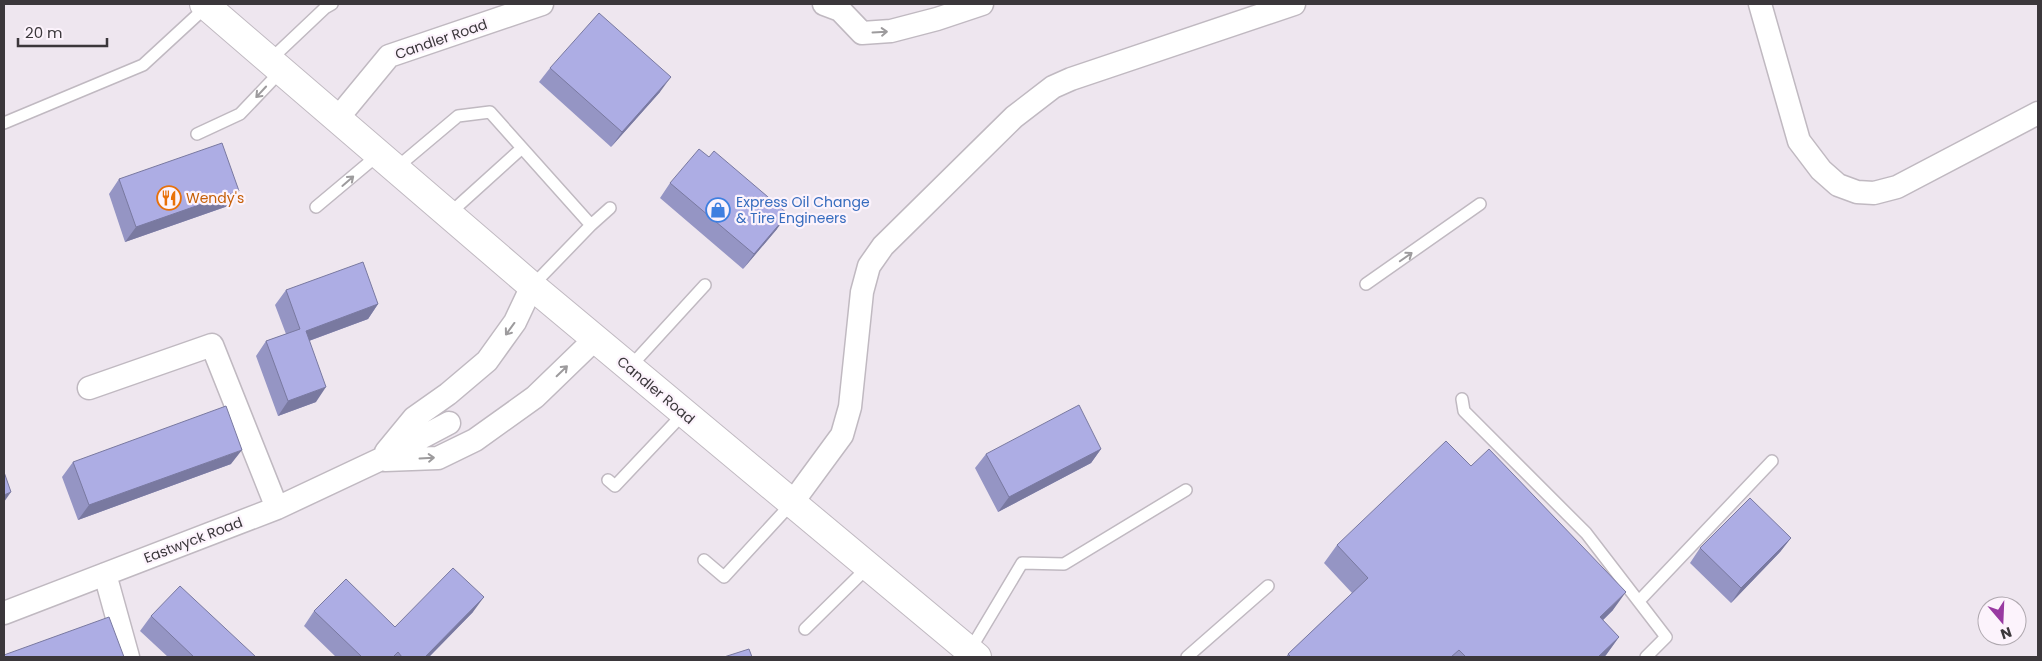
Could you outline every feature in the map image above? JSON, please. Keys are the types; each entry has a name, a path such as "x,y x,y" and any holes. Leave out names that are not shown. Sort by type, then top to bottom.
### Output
{"main road":[{"name":"Candler Road","path":"206,5 448,215 868,567 970,655"}],"street":[{"name":"Candler Road","path":"337,119 389,56 542,4"},
{"path":"842,6 862,32 891,31 937,19 982,4"},
{"path":"792,504 842,435 850,406 862,292 869,266 882,246 1014,118 1053,87 1070,79 1294,4"},
{"path":"1760,4 1800,140 1820,170 1838,185 1856,192 1874,193 1898,187 2038,113"},
{"name":"Eastwyck Road","path":"379,460 414,418 448,394 487,361 515,322 532,286"},
{"name":"Eastwyck Road","path":"379,460 438,458 475,440 535,397 595,339"},
{"path":"88,388 212,345 277,508"},
{"path":"448,394 449,423 475,440"},
{"name":"Eastwyck Road","path":"4,613 277,508 379,460 449,423"},
{"path":"105,574 128,657"}],"lane":[{"path":"4,123 143,65 206,5"},
{"path":"197,134 240,114 275,66 326,5"},
{"path":"316,206 458,116 490,112 591,225"},
{"path":"448,215 522,148"},
{"path":"1366,284 1480,204"},
{"path":"532,286 610,208"},
{"path":"629,368 705,285"},
{"path":"1462,398 1464,411 1586,533 1666,637 1646,657"},
{"path":"608,480 615,486 684,414"},
{"path":"1639,601 1772,461"},
{"path":"970,655 1022,563 1064,564 1186,490"},
{"path":"704,560 724,577 792,504"},
{"path":"805,629 868,567"},
{"path":"1187,657 1268,586"}],"building":[{"path":"599,13 671,77 622,132 550,68"},
{"path":"222,143 239,191 136,227 119,179"},
{"path":"699,149 709,157 714,151 788,214 754,254 670,183"},
{"path":"363,262 378,304 306,331 326,387 288,401 266,341 300,329 286,290"},
{"path":"1079,405 1101,449 1009,497 986,454"},
{"path":"226,406 242,450 89,505 73,462"},
{"path":"1446,441 1471,466 1489,449 1626,592 1600,617 1619,637 1598,657 1466,657 1459,650 1451,657 1291,657 1288,654 1368,578 1337,545"},
{"path":"4,472 11,492 4,495"},
{"path":"1750,498 1791,538 1741,588 1700,548"},
{"path":"453,568 484,597 425,657 402,657 398,652 393,657 362,657 314,611 346,579 395,627"},
{"path":"180,586 256,657 194,657 151,616"},
{"path":"109,617 124,657 4,657 4,655"},
{"path":"749,649 752,657 724,657"}],"place":[{"name":"Wendy's","path":"169,198"},
{"name":"Express Oil Change & Tire Engineers","path":"718,210"}]}
